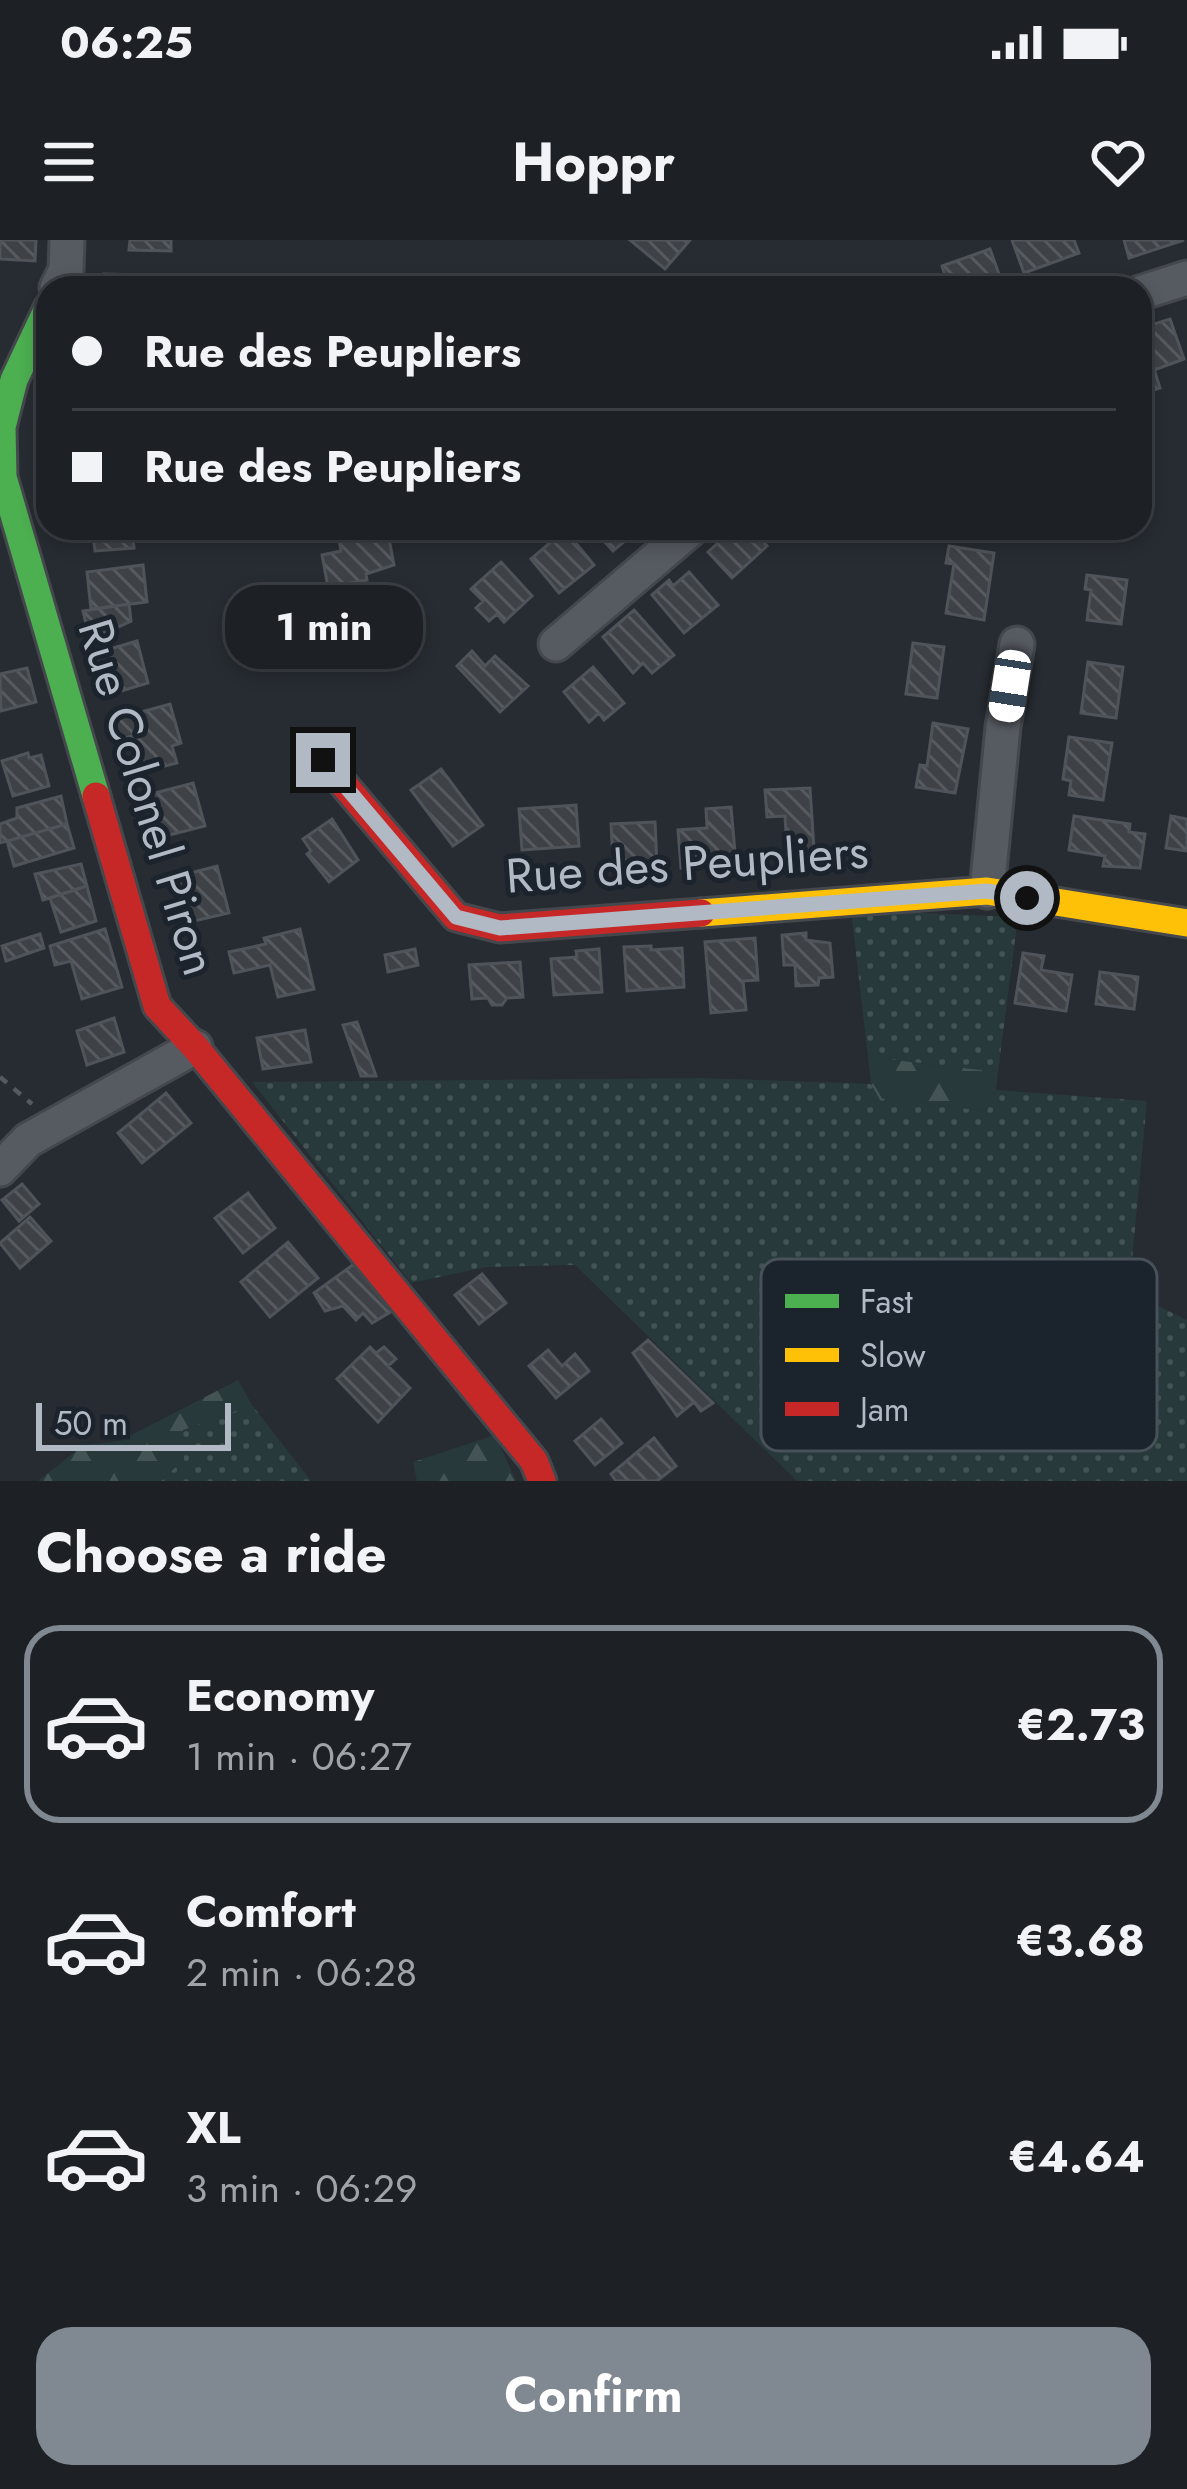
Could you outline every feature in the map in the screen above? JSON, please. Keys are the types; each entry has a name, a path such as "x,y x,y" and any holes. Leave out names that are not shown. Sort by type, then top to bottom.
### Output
{"street":[{"path":"63,276 67,240"},
{"path":"1152,289 1187,278"},
{"name":"Rue Colonel Piron","path":"36,329 7,381 3,477 157,1006 196,1047 534,1461 542,1481"},
{"path":"556,644 678,540"},
{"path":"987,891 1003,727 1017,644"},
{"name":"Rue des Peupliers","path":"323,760 456,917 500,928 987,891 1187,923"},
{"path":"0,1169 28,1140 196,1047"}],"path":[{"path":"0,1077 59,1123"}],"green space":[{"path":"851,910 1018,917 998,1072 868,1057"},
{"path":"868,1057 998,1072 996,1090 987,1111 879,1098 871,1084"},
{"path":"704,1078 871,1084 880,1098 986,1111 996,1090 1147,1101 1132,1259 761,1259 761,1446 575,1265 487,1267 411,1283 252,1082"},
{"path":"1157,1306 1187,1320 1187,1481 797,1481 766,1451 1157,1451"},
{"path":"238,1380 252,1405 183,1430 184,1459 161,1481 38,1481 84,1445 120,1441"},
{"path":"252,1405 311,1481 161,1481 183,1459 182,1430"},
{"path":"495,1435 516,1481 417,1481 413,1462"}],"building":[{"path":"0,240 36,240 35,261 0,259"},
{"path":"130,240 171,240 171,251 129,250"},
{"path":"630,240 690,240 665,269"},
{"path":"1012,240 1074,240 1079,253 1024,273"},
{"path":"1124,240 1184,240 1129,258"},
{"path":"990,249 1000,276 945,276 942,266"},
{"path":"1170,319 1184,359 1154,370 1152,325"},
{"path":"1152,363 1160,388 1152,390"},
{"path":"94,540 133,540 134,548 95,551"},
{"path":"339,540 389,540 394,565 366,574 367,580 328,587 322,555 341,551"},
{"path":"553,540 573,540 594,565 559,593 531,559"},
{"path":"603,540 626,540 613,551"},
{"path":"721,540 762,540 767,546 732,578 708,552"},
{"path":"949,546 994,553 984,620 946,613 954,564 946,563"},
{"path":"501,562 532,596 504,622 497,614 489,621 476,608 483,601 471,589"},
{"path":"143,565 147,602 91,609 87,572"},
{"path":"689,572 718,605 684,633 652,595 669,580 673,586"},
{"path":"1087,575 1127,580 1121,624 1087,620 1091,590 1085,589"},
{"path":"129,604 131,621 90,640 83,611"},
{"path":"282,610 291,652 240,655 233,620"},
{"path":"634,610 674,655 652,673 643,663 633,673 603,637"},
{"path":"137,641 148,683 104,696 93,654"},
{"path":"913,643 944,647 937,698 906,694"},
{"path":"472,651 485,666 495,656 528,686 500,712 457,666"},
{"path":"1088,662 1123,667 1116,718 1081,713"},
{"path":"593,667 624,703 604,720 599,713 589,722 564,692"},
{"path":"27,668 36,702 1,711 0,674"},
{"path":"170,704 181,743 172,746 177,763 142,772 132,736 118,740 112,720"},
{"path":"933,723 968,729 955,793 916,787 920,765 927,766"},
{"path":"1069,737 1112,743 1103,800 1069,795 1071,781 1063,779"},
{"path":"28,753 29,758 41,755 49,786 13,796 2,761"},
{"path":"441,769 483,825 453,846 411,790"},
{"path":"193,783 205,826 154,839 143,796"},
{"path":"810,788 814,849 787,851 785,816 767,817 765,790"},
{"path":"61,796 67,824 0,843 0,824 17,818 17,808"},
{"path":"576,805 579,846 522,850 519,809"},
{"path":"731,807 736,863 681,868 678,830 707,828 706,809"},
{"path":"1074,816 1130,824 1129,832 1145,834 1140,868 1103,866 1105,856 1069,850"},
{"path":"1171,816 1187,819 1187,851 1166,848"},
{"path":"332,819 358,860 329,882 307,854 311,851 303,839"},
{"path":"655,822 657,866 640,866 640,859 613,861 611,824"},
{"path":"67,824 74,848 14,866 7,841"},
{"path":"81,864 87,886 43,900 35,874"},
{"path":"217,866 229,913 194,921 187,892 176,895 171,878"},
{"path":"87,886 96,921 61,932 50,898"},
{"path":"105,929 122,987 82,999 71,961 55,965 50,946"},
{"path":"300,929 314,989 278,997 270,965 234,973 229,952 266,944 264,938"},
{"path":"806,933 806,940 830,943 833,977 819,978 818,985 796,986 795,965 784,965 782,935"},
{"path":"40,934 44,948 6,961 2,946"},
{"path":"755,938 758,980 743,981 746,1010 711,1013 705,942"},
{"path":"651,946 651,950 682,948 684,987 627,991 624,947"},
{"path":"415,949 418,965 388,972 385,955"},
{"path":"599,949 602,992 554,995 551,959"},
{"path":"1023,953 1044,956 1041,970 1072,975 1066,1011 1015,1003"},
{"path":"520,962 523,997 507,998 502,1005 492,1005 488,998 472,999 469,965"},
{"path":"1100,972 1138,977 1134,1009 1096,1004"},
{"path":"114,1018 124,1052 87,1065 77,1031"},
{"path":"357,1022 376,1076 361,1076 343,1025"},
{"path":"305,1030 311,1062 263,1069 257,1038"},
{"path":"166,1093 191,1123 142,1163 118,1133"},
{"path":"22,1184 39,1204 19,1221 2,1200"},
{"path":"248,1193 275,1228 243,1253 215,1218"},
{"path":"30,1217 51,1241 20,1268 0,1243"},
{"path":"288,1242 318,1278 270,1317 241,1282"},
{"path":"354,1264 392,1311 372,1323 363,1313 356,1320 343,1306 325,1311 314,1293"},
{"path":"482,1274 506,1303 479,1324 455,1295"},
{"path":"648,1340 713,1403 701,1411 694,1402 677,1416 633,1353"},
{"path":"370,1347 376,1353 384,1347 396,1359 388,1366 410,1388 378,1422 337,1379"},
{"path":"548,1350 562,1366 575,1354 589,1371 556,1398 529,1366"},
{"path":"601,1419 622,1443 595,1465 575,1441"},
{"path":"654,1438 676,1466 657,1481 616,1481 611,1474"}],"traffic: fast":[{"path":"36,333 14,380 2,427 3,477 96,796"}],"traffic: slow":[{"path":"701,913 987,891 1187,923"}],"traffic: jam":[{"path":"323,760 456,917 500,928 701,913"},
{"path":"96,796 157,1006 534,1461 542,1481"}],"route":[{"path":"323,760 456,917 500,928 987,891 1027,898"}]}
